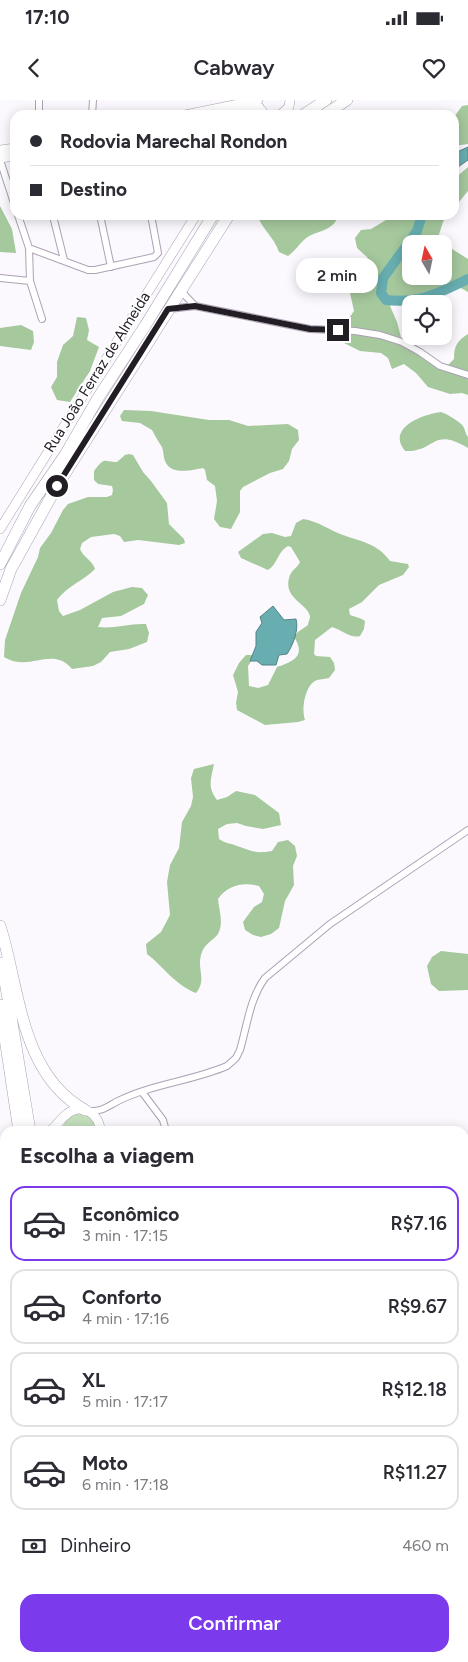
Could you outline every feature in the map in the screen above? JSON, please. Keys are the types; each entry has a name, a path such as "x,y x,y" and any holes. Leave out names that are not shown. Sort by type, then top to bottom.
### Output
{"highway":[{"path":"311,110 326,100"},
{"path":"332,110 347,100"},
{"path":"0,564 30,506 64,455 210,220"},
{"path":"0,600 10,569 31,530 168,309 226,220"},
{"path":"0,926 31,1045 41,1065 57,1088 87,1111"},
{"path":"0,949 29,1126"},
{"path":"0,1005 18,1126"}],"main road":[{"path":"235,110 261,108"},
{"name":"Rua João Ferraz de Almeida","path":"0,529 193,220"},
{"path":"56,1126 64,1116 73,1110 87,1111 98,1120 99,1126"},
{"path":"60,1126 61,1121"}],"street":[{"path":"0,159 10,190"},
{"path":"20,220 29,248 30,281 42,319"},
{"path":"54,220 64,260"},
{"path":"101,220 111,267"},
{"path":"29,248 88,270 111,267 154,257 158,253 152,220"},
{"path":"0,278 30,281"},
{"path":"180,290 195,306"},
{"path":"168,309 195,306 310,329 355,331 380,335 402,342 440,366 468,375"},
{"path":"87,1111 104,1109 139,1093 227,1066 236,1058 240,1050 253,998 257,988 265,978 330,924 468,830"},
{"path":"139,1093 163,1120 165,1126"},
{"path":"98,1120 104,1109"}],"green space":[{"path":"468,105 468,144 459,145 459,110 462,106"},
{"path":"468,167 468,191 459,202 459,175"},
{"path":"0,206 12,229 16,253 0,252"},
{"path":"260,220 336,220 329,228 305,239 288,256 279,252"},
{"path":"386,220 444,220 439,235 402,235 402,285 447,285 425,295 402,295 402,298 396,299 390,306 397,322 402,345 408,345 445,368 454,359 457,344 468,334 468,395 462,393 450,394 428,387 416,373 404,364 392,369 388,358 381,353 360,351 340,341 328,339 331,328 347,321 354,311 348,284 359,266 368,258 357,248 355,238 361,230 371,229"},
{"path":"452,249 468,259 468,292 452,285"},
{"path":"77,317 86,318 89,330 87,340 99,347 90,371 70,402 57,400 51,387 57,377 57,362 63,345 73,336"},
{"path":"21,325 33,331 34,342 31,350 0,346 0,328"},
{"path":"124,410 151,411 209,420 229,420 248,426 288,424 298,430 299,440 292,449 289,461 283,469 270,473 243,487 240,491 240,512 231,529 220,527 214,519 217,501 215,486 207,480 205,470 203,468 178,470 169,467 165,461 162,447 152,430 140,423 122,421 120,416"},
{"path":"441,412 463,426 468,437 468,448 447,439 440,440 423,448 405,451 400,443 400,435 403,429 417,419"},
{"path":"129,454 133,455 143,472 167,503 169,524 184,539 185,543 179,545 138,540 124,542 120,536 114,534 91,537 82,543 80,549 95,569 65,591 57,600 59,611 63,616 80,610 113,592 132,587 142,588 148,595 144,604 121,616 102,618 98,627 146,624 149,633 147,642 129,649 110,652 101,662 93,666 72,669 57,659 23,662 4,657 5,640 21,593 38,557 40,548 51,533 63,510 68,504 88,497 107,497 112,495 112,486 98,484 94,480 94,471 103,462 117,462"},
{"path":"303,519 369,544 380,550 390,561 408,564 409,567 403,575 379,585 362,602 349,609 350,615 365,621 364,629 360,636 350,635 332,627 315,640 314,654 316,656 330,657 334,663 335,670 329,678 313,682 307,692 304,704 305,720 265,725 237,710 238,692 233,675 239,663 246,655 253,655 254,657 248,666 249,686 258,688 268,685 277,667 288,663 298,654 298,644 294,637 308,625 310,617 305,608 289,590 290,575 300,562 291,547 288,546 284,549 274,565 268,570 241,558 238,552 263,534 272,533 285,537 291,536 296,523"},
{"path":"214,764 211,787 217,800 227,797 236,791 255,795 279,813 281,825 263,829 237,823 227,824 218,829 219,839 226,843 258,852 272,851 278,842 288,840 295,846 297,856 293,866 294,885 285,901 279,928 271,934 261,937 253,935 245,930 243,922 254,907 262,902 264,894 259,886 247,884 236,886 226,891 218,899 221,921 220,930 202,951 200,961 201,983 196,993 176,981 147,954 146,944 161,932 170,915 167,882 170,865 179,848 182,822 191,806 193,797 191,778 194,769"},
{"path":"441,951 468,954 468,990 439,991 431,984 427,966 432,957"},
{"path":"80,1113 87,1116 95,1126 63,1126 67,1119"}],"water":[{"path":"468,147 468,160 459,166 459,151"},
{"path":"273,606 284,620 296,619 296,633 287,654 279,655 276,665 262,665 257,661 250,661 256,646 256,632 262,623 260,617"}],"waterway":[{"path":"420,220 417,231 383,278 381,293 386,300 419,299 438,293 468,279"}],"route":[{"path":"57,486 168,309 195,306 310,329 338,330"}]}
